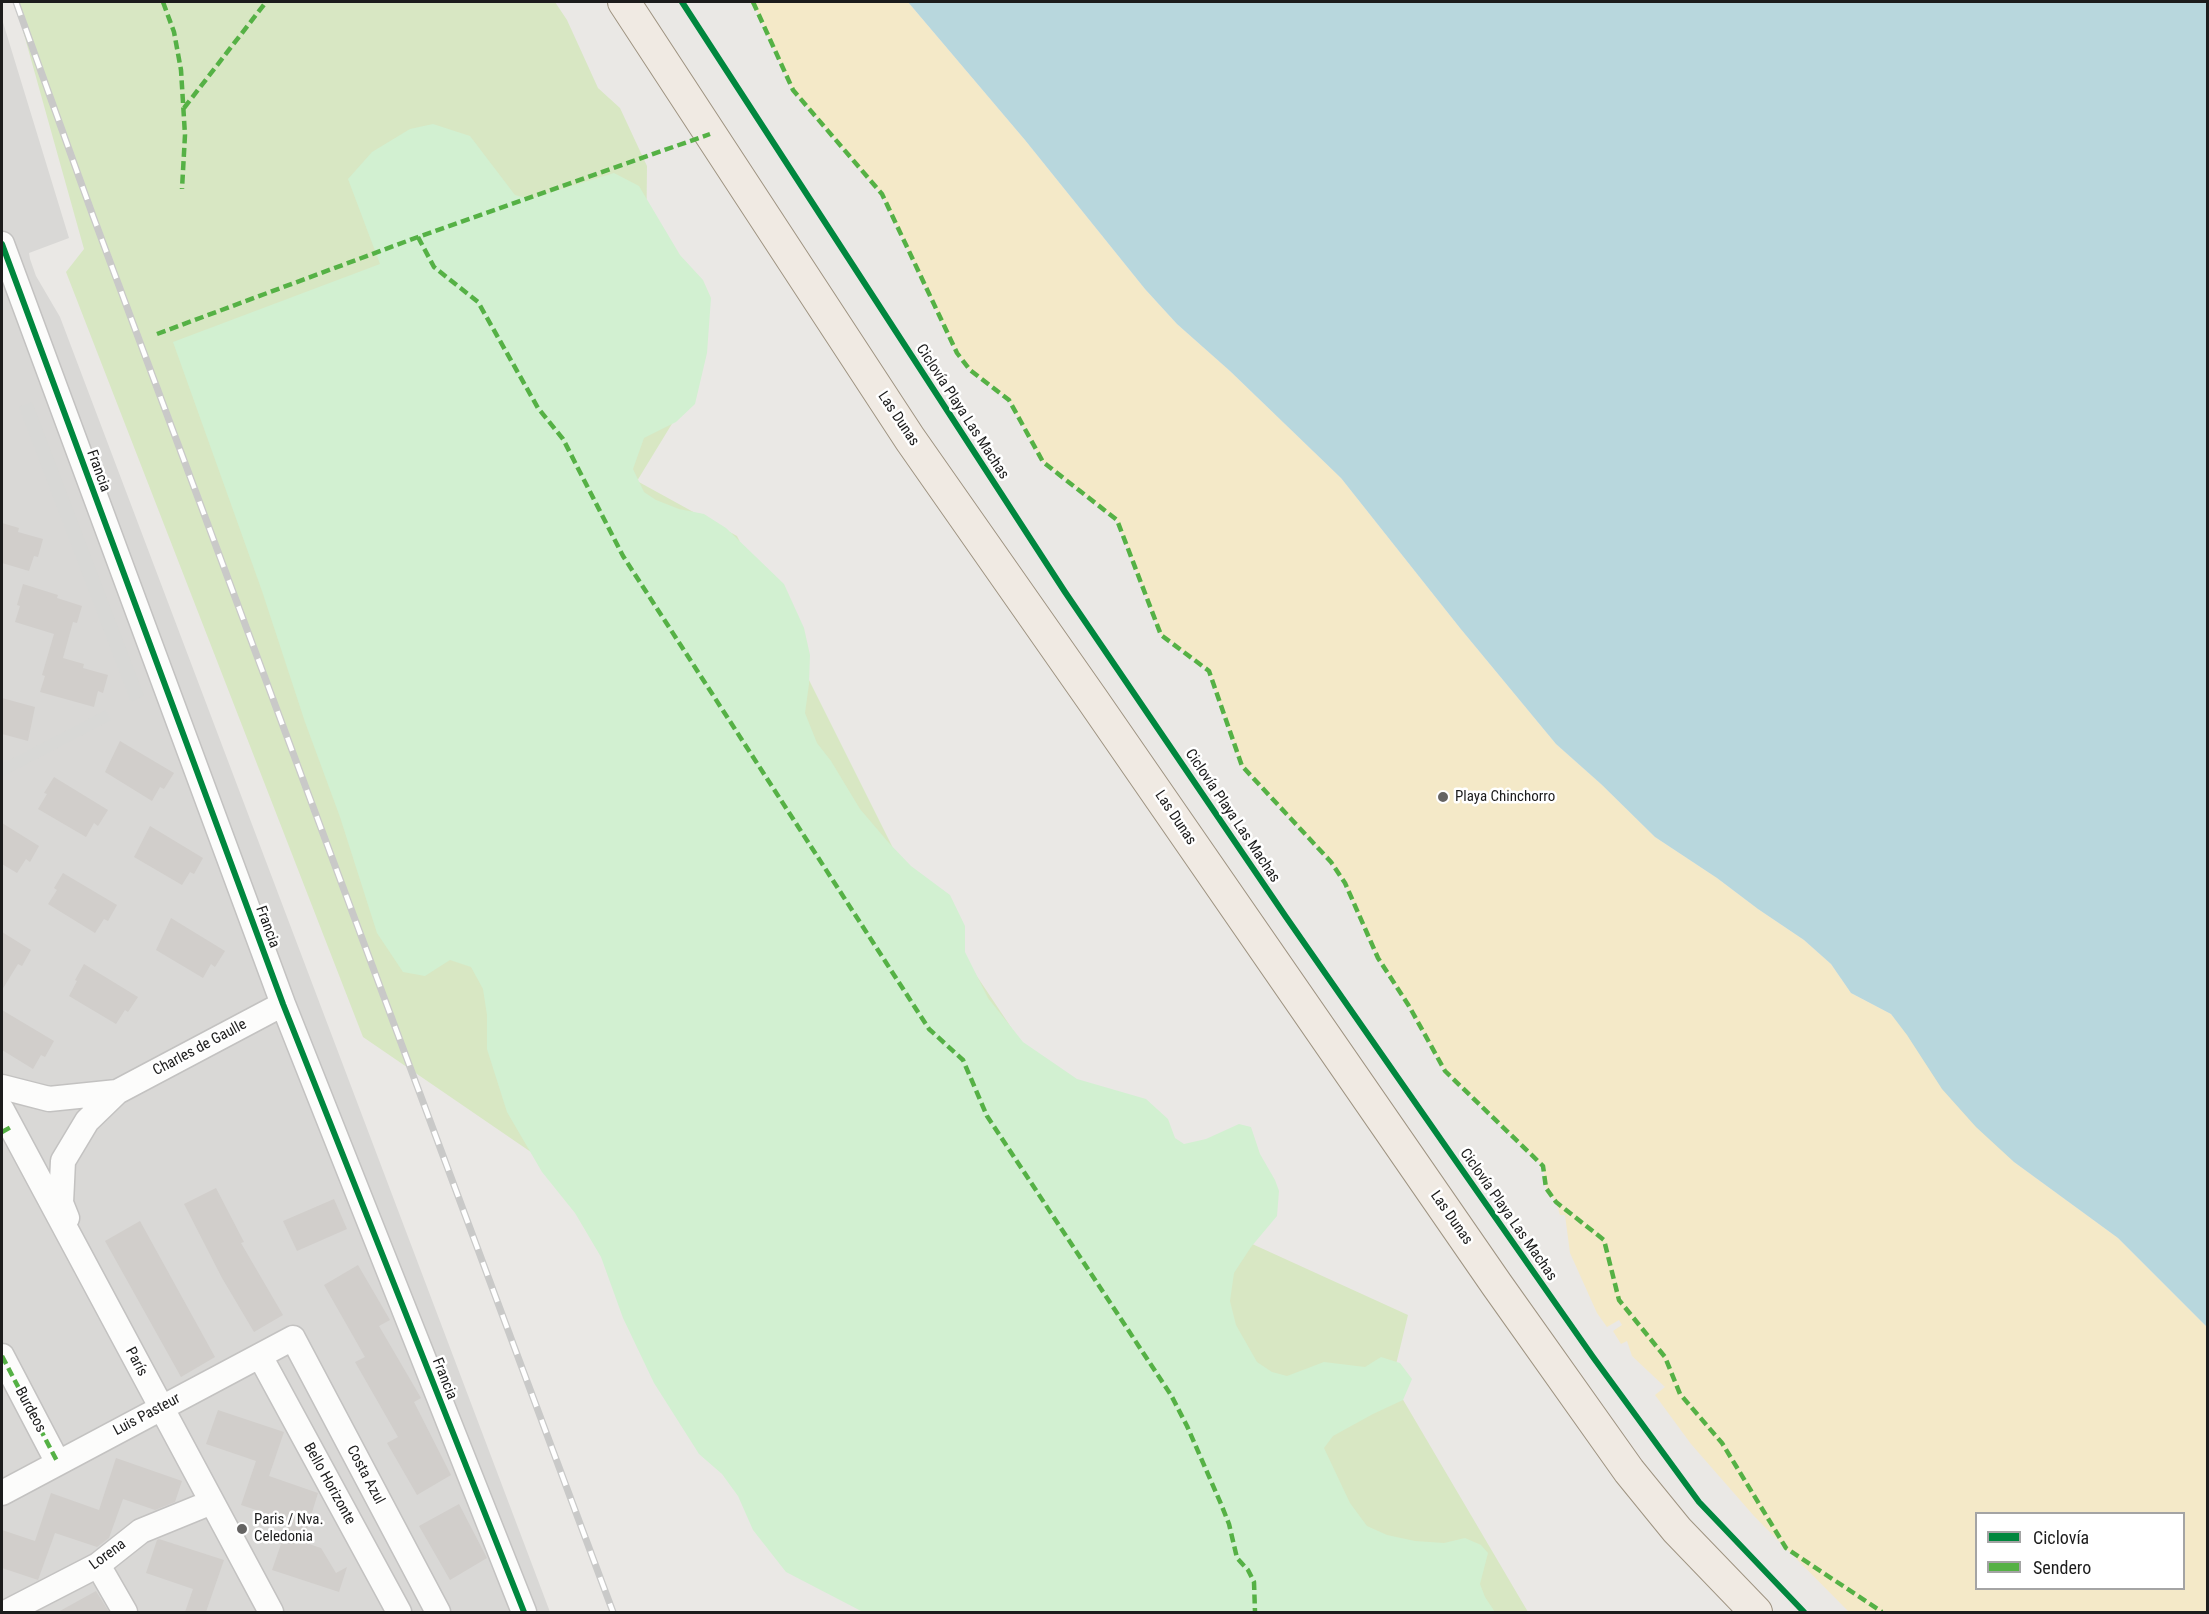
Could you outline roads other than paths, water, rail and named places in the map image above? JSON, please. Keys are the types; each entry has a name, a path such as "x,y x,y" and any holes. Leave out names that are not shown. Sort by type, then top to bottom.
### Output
{"main road":[{"name":"Las Dunas","path":"624,2 910,439 1497,1285 1629,1471 1677,1530 1756,1612"}],"street":[{"name":"Francia","path":"2,244 6,274 283,1004 524,1612"},
{"name":"Charles de Gaulle","path":"80,1257 61,1203 63,1161 87,1121 117,1092 283,1004"},
{"name":"Charles de Gaulle","path":"2,1087 49,1099 117,1092"},
{"name":"París","path":"4,1123 80,1257 271,1612"},
{"name":"Luis Pasteur","path":"2,1493 293,1338"},
{"name":"Costa Azul","path":"293,1338 438,1612"},
{"name":"Burdeos","path":"2,1356 58,1463"},
{"name":"Bello Horizonte","path":"260,1356 399,1612"},
{"name":"Lorena","path":"7,1612 98,1565 141,1531 212,1502"},
{"path":"98,1565 124,1612"}],"water":[{"path":"908,2 2207,2 2207,1327 2118,1238 2014,1162 1976,1127 1942,1089 1891,1014 1851,993 1831,964 1804,940 1655,837 1556,744 1341,478 1230,371 1177,324 1145,289 1025,140"}],"railway":[{"path":"16,2 93,216 613,1612"}],"place":[{"name":"Playa Chinchorro","path":"1443,797"},
{"name":"Paris / Nva. Celedonia","path":"242,1529"}]}
